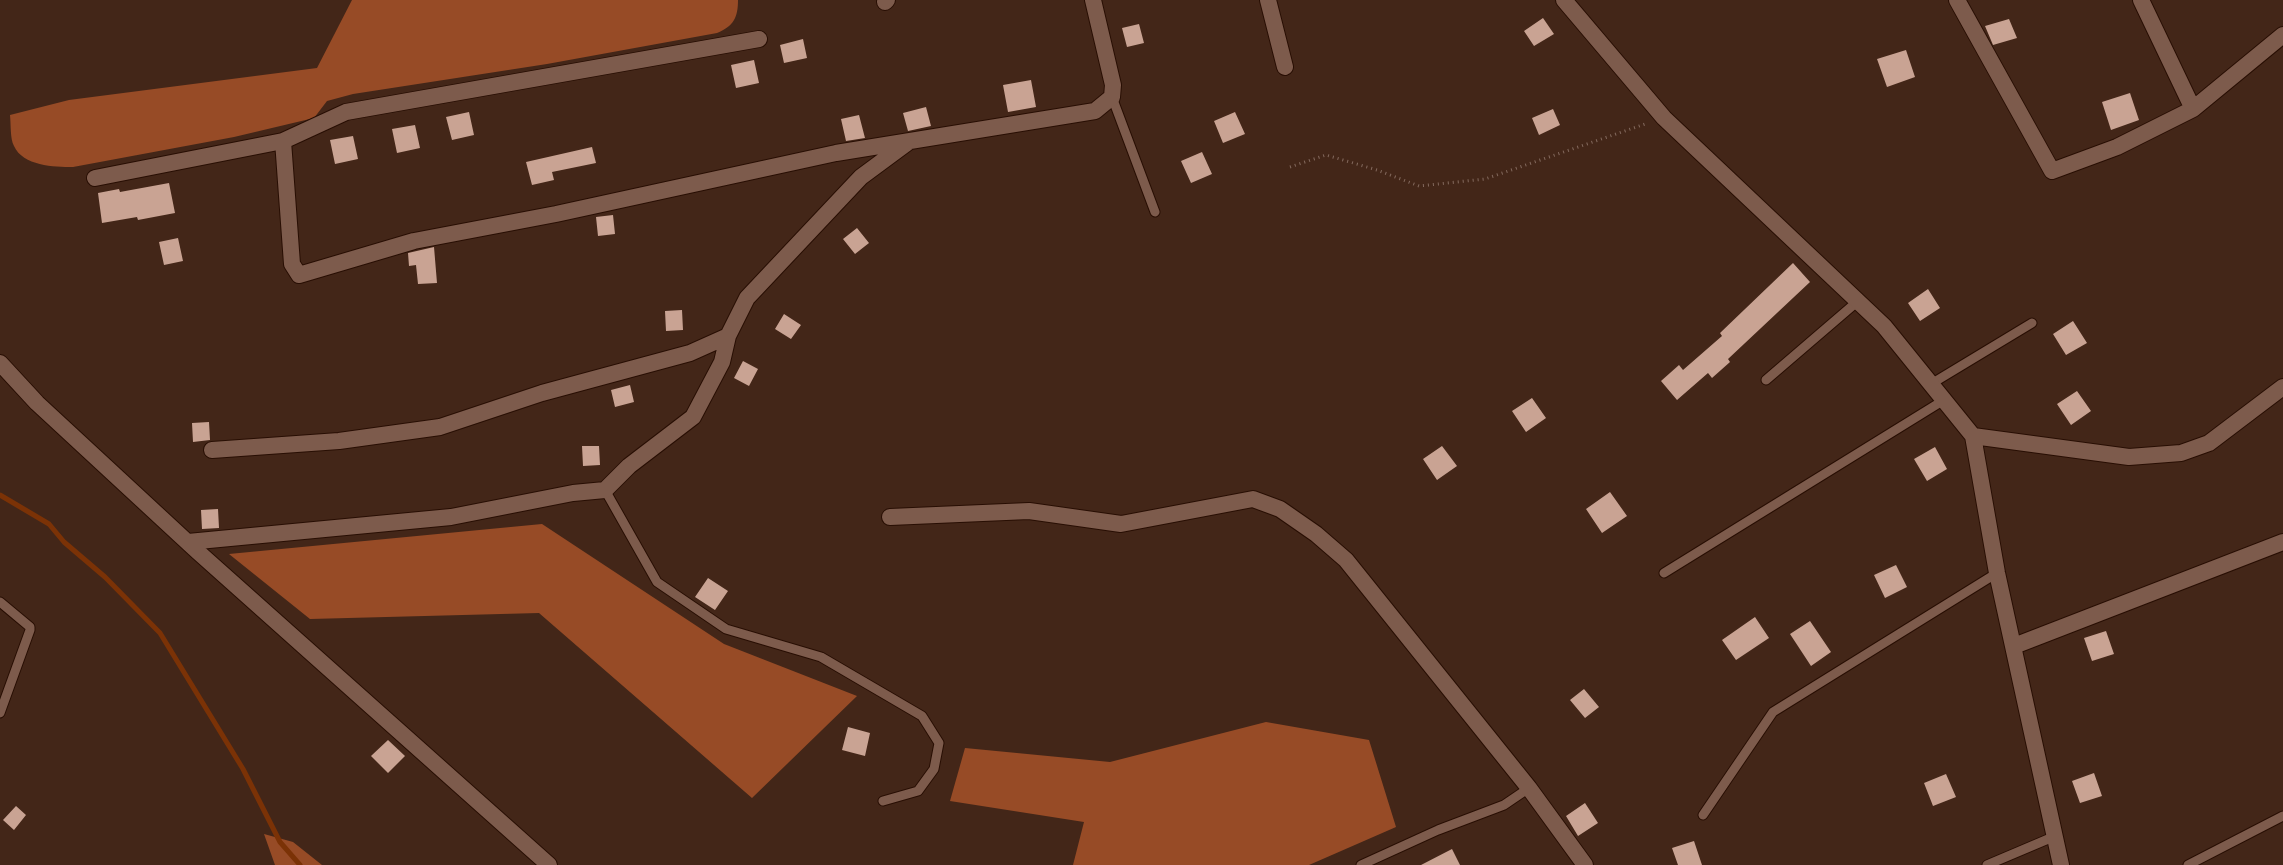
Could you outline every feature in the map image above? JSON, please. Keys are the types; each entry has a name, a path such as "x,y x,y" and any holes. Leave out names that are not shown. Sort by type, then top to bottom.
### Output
{"street":[{"path":"284,141 292,264 299,275 414,241 556,214 836,153 1095,110 1112,97 1113,85 1093,0"},
{"path":"1268,0 1285,67"},
{"path":"1564,0 1664,118 1884,326 1973,436 1997,573 2060,865"},
{"path":"1957,0 2052,171 2117,147 2193,109 2283,35"},
{"path":"2142,0 2193,109"},
{"path":"95,178 284,141 346,112 759,39"},
{"path":"188,542 451,517 564,495 605,490 629,466 692,417 722,362 728,336 747,298 861,176 910,142"},
{"path":"212,450 339,442 440,427 542,393 690,353 728,336"},
{"path":"0,363 37,404 188,542 549,865"},
{"path":"1973,436 2129,457 2181,454 2209,443 2283,387"},
{"path":"890,517 1030,511 1121,524 1253,499 1280,509 1316,534 1346,560 1529,788 1585,865"},
{"path":"2014,646 2283,542"}],"lane":[{"path":"1112,97 1155,212"},
{"path":"1766,380 1858,301"},
{"path":"1931,384 2032,323"},
{"path":"1664,573 1944,400"},
{"path":"605,490 657,582 726,629 821,657 922,716 939,743 934,769 918,791 883,801"},
{"path":"1704,815 1773,712 1997,573"},
{"path":"0,602 30,626 0,713"},
{"path":"1361,865 1438,830 1504,804 1529,788"},
{"path":"2188,865 2283,816"},
{"path":"1988,865 2053,837"}],"path":[{"path":"1290,167 1326,155 1378,170 1419,186 1485,179 1664,118"}],"shaded area":[{"path":"352,0 738,0 734,20 717,33 547,64 353,94 327,101 314,118 234,137 73,167 40,164 24,158 14,146 11,135 10,115 69,100 317,68"},
{"path":"542,524 724,644 857,696 752,798 539,613 310,619 229,554"},
{"path":"1266,722 1369,740 1396,827 1309,865 1073,865 1084,822 950,801 965,748 1110,762"},
{"path":"264,834 293,842 322,865 275,865"}],"building":[{"path":"1543,18 1554,34 1534,46 1524,31"},
{"path":"2009,19 2017,38 1993,45 1985,26"},
{"path":"1139,24 1144,43 1127,47 1122,28"},
{"path":"803,39 807,58 784,63 780,45"},
{"path":"1906,50 1915,77 1887,87 1877,59"},
{"path":"754,60 759,83 736,88 731,65"},
{"path":"1031,80 1036,107 1008,112 1003,85"},
{"path":"2130,93 2139,120 2111,130 2102,102"},
{"path":"926,107 931,126 908,131 903,113"},
{"path":"1553,109 1560,125 1539,135 1532,118"},
{"path":"469,112 474,135 452,140 446,117"},
{"path":"1235,112 1245,134 1223,143 1214,121"},
{"path":"859,115 865,138 846,141 841,119"},
{"path":"415,125 420,148 397,153 392,129"},
{"path":"353,136 358,159 335,164 330,140"},
{"path":"592,147 596,163 552,172 554,180 532,185 526,162"},
{"path":"1202,152 1212,174 1191,183 1181,161"},
{"path":"169,183 175,213 138,220 137,217 102,223 98,193 119,189 120,192"},
{"path":"613,215 615,234 598,236 596,217"},
{"path":"857,228 869,243 855,254 843,239"},
{"path":"178,238 183,261 164,265 159,242"},
{"path":"434,247 437,283 418,284 416,265 409,266 408,253"},
{"path":"1793,263 1810,282 1728,359 1730,362 1712,378 1708,373 1677,400 1661,381 1679,365 1683,370 1722,336 1720,333"},
{"path":"1928,289 1940,308 1920,321 1908,303"},
{"path":"682,310 683,330 666,331 665,311"},
{"path":"784,314 801,325 791,339 775,329"},
{"path":"2073,321 2087,343 2066,355 2053,334"},
{"path":"743,361 758,369 749,386 734,378"},
{"path":"630,385 634,402 615,407 611,390"},
{"path":"2077,391 2091,411 2071,425 2057,404"},
{"path":"1532,398 1546,418 1526,432 1512,411"},
{"path":"209,422 210,440 193,442 192,423"},
{"path":"582,446 599,446 600,465 583,466"},
{"path":"1442,446 1457,466 1437,480 1423,459"},
{"path":"1935,447 1947,469 1927,481 1914,459"},
{"path":"1610,492 1627,516 1602,533 1586,509"},
{"path":"218,509 219,528 202,529 201,510"},
{"path":"1896,565 1907,587 1885,598 1874,575"},
{"path":"708,578 728,591 715,610 695,597"},
{"path":"1755,617 1769,638 1736,660 1722,640"},
{"path":"1810,621 1831,652 1811,666 1790,634"},
{"path":"2106,631 2114,654 2092,661 2084,638"},
{"path":"1584,689 1599,707 1585,718 1570,700"},
{"path":"848,727 870,733 865,756 842,750"},
{"path":"388,740 405,756 388,773 371,756"},
{"path":"2094,773 2102,796 2080,803 2072,781"},
{"path":"1946,774 1956,797 1933,806 1924,783"},
{"path":"1585,803 1598,823 1578,836 1566,816"},
{"path":"16,806 26,815 14,830 3,820"},
{"path":"1694,841 1702,865 1678,865 1672,848"},
{"path":"1452,849 1460,865 1421,865"}],"waterway":[{"path":"0,495 49,524 64,542 105,577 160,633 243,769 280,842 300,865"}]}
